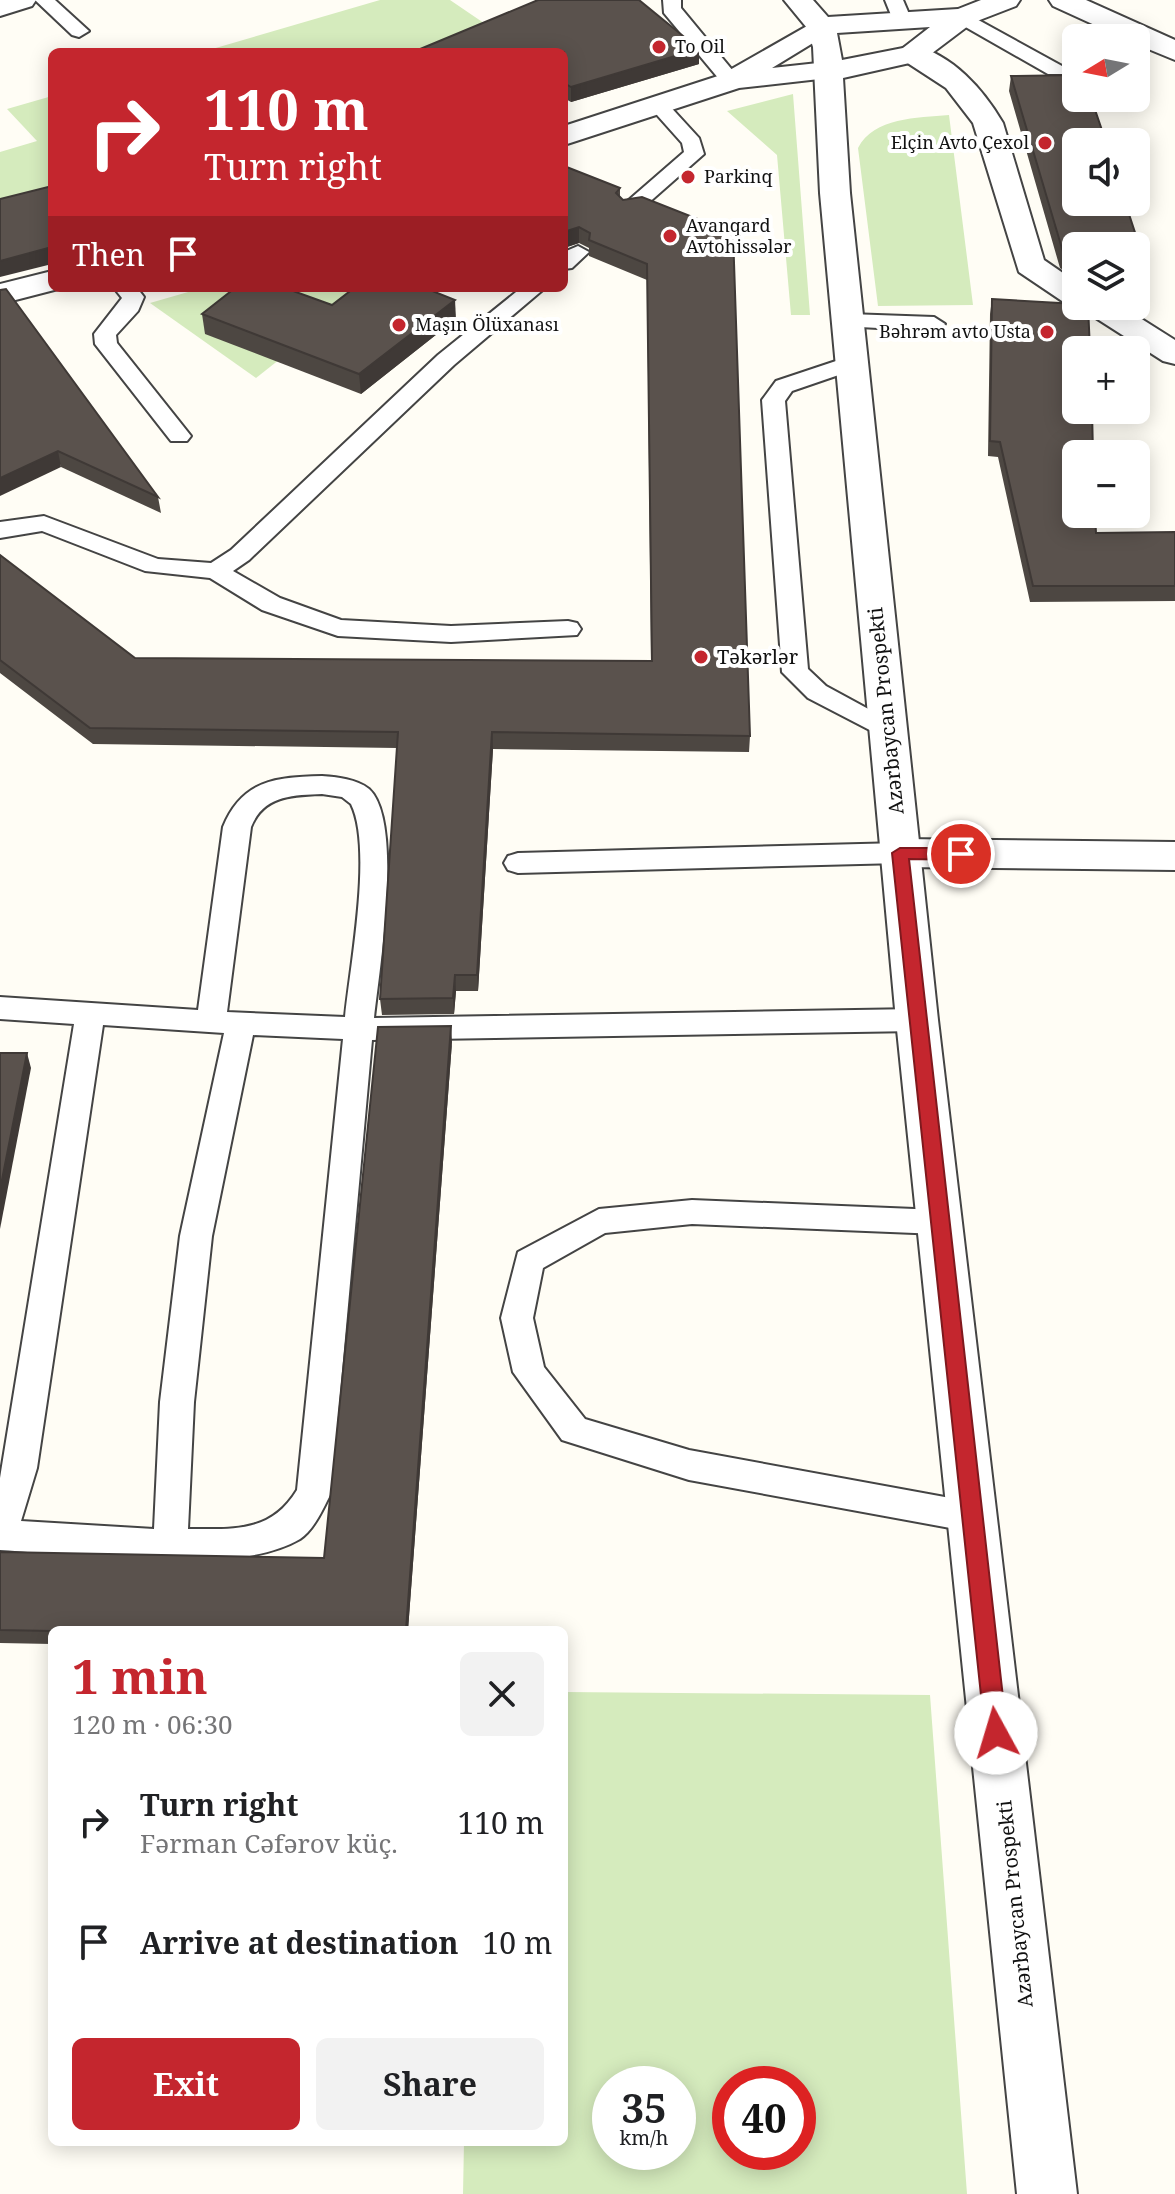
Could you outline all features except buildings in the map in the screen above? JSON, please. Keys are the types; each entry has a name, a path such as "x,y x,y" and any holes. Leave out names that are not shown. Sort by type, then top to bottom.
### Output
{"street":[{"path":"0,8 22,0"},
{"path":"568,135 731,81 873,65 913,54 962,17 1006,0"},
{"path":"1063,0 1173,49"},
{"path":"731,81 809,13 898,10 962,17"},
{"name":"Azərbaycan Prospekti","path":"809,13 825,35 835,193 852,342 887,730 1047,2194"},
{"path":"913,54 962,83 977,101 988,123 1030,265 1062,287"},
{"path":"0,294 48,282"},
{"path":"1121,320 1175,354"},
{"path":"900,853 1175,856"}],"lane":[{"path":"44,0 79,31"},
{"path":"672,0 671,9 731,81"},
{"path":"962,17 1055,70"},
{"path":"630,209 694,154 692,142 659,106"},
{"path":"129,292 133,297 130,306 105,334 106,344 179,436"},
{"path":"216,571 240,555 446,360 529,292"},
{"path":"887,730 817,692 795,672 773,400 784,386 852,342 934,324"},
{"path":"0,530 44,523 154,566 216,571 271,604 338,628 451,634 568,629"},
{"path":"90,1013 20,1468 1,1535 170,1544 256,1541 290,1527 314,1493 374,870 369,811 359,794 332,784 282,788 248,803 237,827 226,1022 177,1402 170,1544"},
{"path":"518,863 900,853"},
{"path":"0,1008 360,1029 456,1030 823,1019 917,1020"},
{"path":"939,1222 692,1212 599,1221 529,1261 517,1318 529,1372 574,1430 689,1465 972,1517"}],"green space":[{"path":"380,0 450,0 497,32 459,48 216,48"},
{"path":"793,94 810,315 791,315 777,155 727,111"},
{"path":"48,97 48,205 0,218 0,152 37,141 7,109"},
{"path":"949,115 973,305 878,306 858,148 874,130 885,125"},
{"path":"188,292 365,292 256,378 150,303"},
{"path":"568,1692 930,1695 967,2194 463,2194 464,2146 568,2146"}],"place":[{"name":"To Oil","path":"659,47"},
{"name":"Elçin Avto Çexol","path":"1045,143"},
{"name":"Parkinq","path":"688,177"},
{"name":"Avanqard Avtohissələr","path":"670,236"},
{"name":"Maşın Ölüxanası","path":"399,325"},
{"name":"Bəhrəm avto Usta","path":"1047,332"},
{"name":"Təkərlər","path":"701,657"}],"route":[{"path":"961,854 900,853 996,1733"}]}
